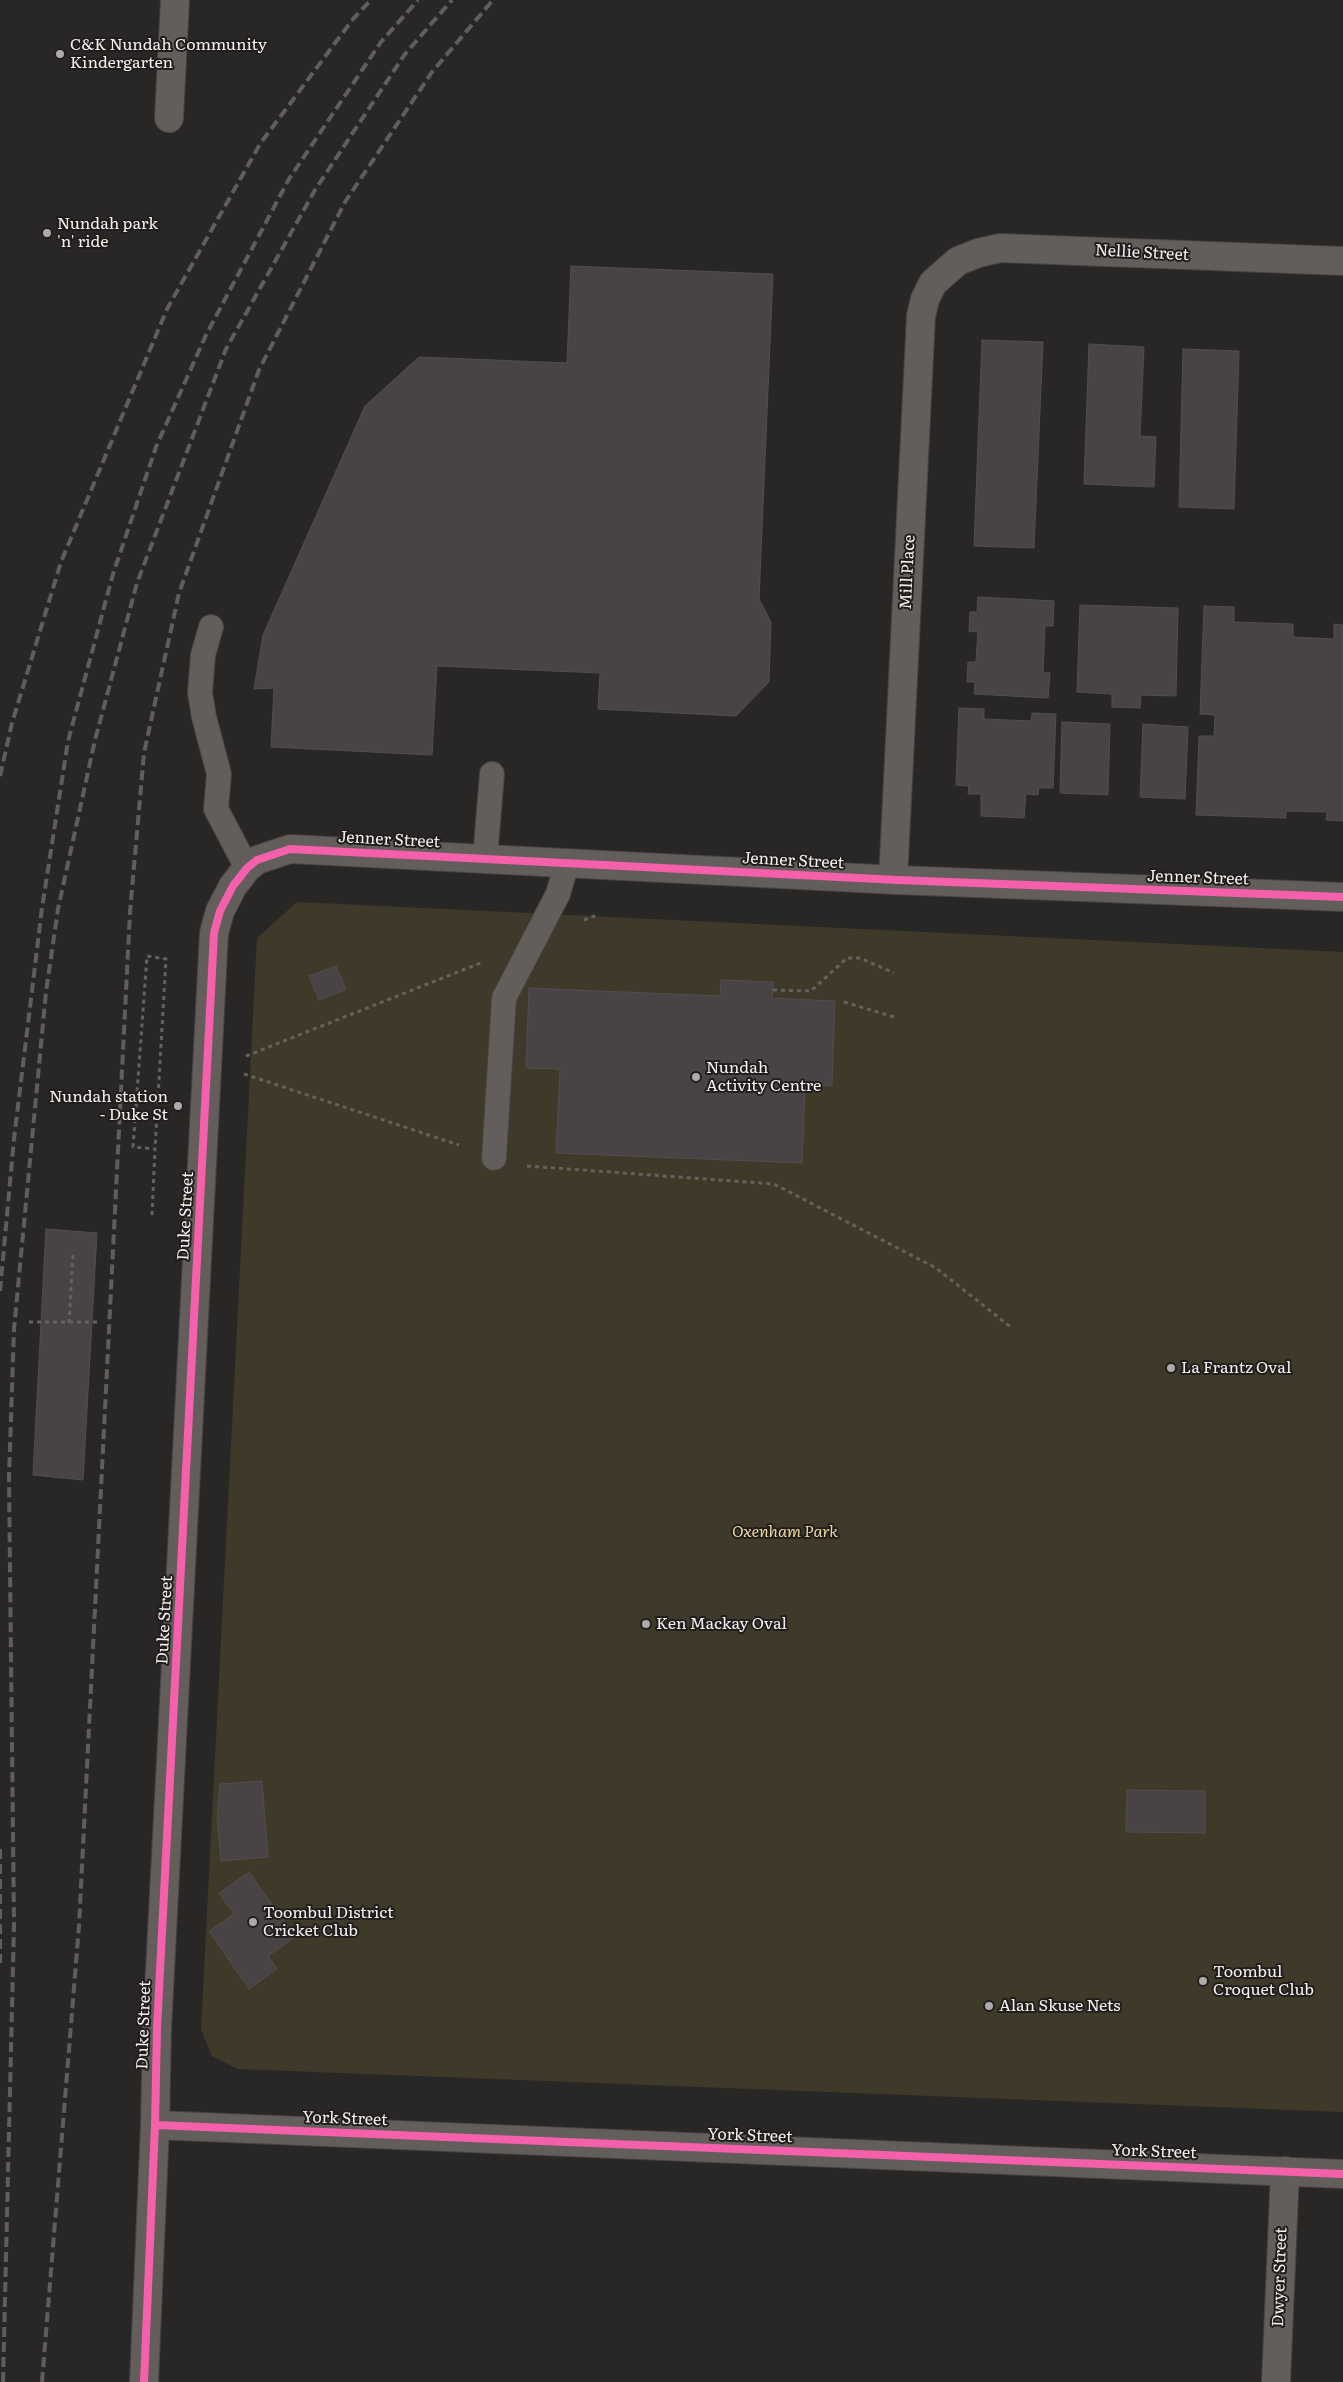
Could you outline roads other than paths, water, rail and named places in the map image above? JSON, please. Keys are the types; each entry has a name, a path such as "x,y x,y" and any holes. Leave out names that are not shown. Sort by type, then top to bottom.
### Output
{"street":[{"path":"169,118 175,0"},
{"name":"Nellie Street","path":"945,270 958,261 978,253 1000,248 1343,261"},
{"name":"Mill Place","path":"893,880 921,316 925,300 933,283 945,270"},
{"name":"Jenner Street","path":"247,868 257,860 290,849 893,880 1343,897"},
{"name":"Duke Street","path":"144,2382 155,2125 157,2028 214,933 220,910 233,886 247,868"},
{"name":"York Street","path":"155,2125 1343,2174"},
{"name":"Dwyer Street","path":"1276,2382 1285,2171"}],"lane":[{"path":"210,627 203,656 200,693 204,717 219,774 216,809 247,868"},
{"path":"486,858 492,774"},
{"path":"494,1158 504,998 558,894 567,863"}],"railway":[{"path":"0,776 12,723 61,562 167,309 260,144 353,19 371,0"},
{"path":"0,1291 14,1139 42,908 68,741 113,574 156,447 206,335 289,179 381,42 418,0"},
{"path":"3,2382 14,1925 9,1478 14,1329 46,992 58,909 95,740 137,583 226,349 315,190 405,54 452,0"},
{"path":"42,2382 79,1926 130,912 144,753 179,593 259,370 345,202 432,72 493,0"},
{"path":"0,1849 0,1963"}],"place":[{"name":"C&K Nundah Community Kindergarten","path":"60,54"},
{"name":"Nundah park 'n' ride","path":"47,233"},
{"name":"Nundah Activity Centre","path":"696,1077"},
{"name":"Nundah station - Duke St","path":"178,1106"},
{"name":"La Frantz Oval","path":"1171,1368"},
{"name":"Ken Mackay Oval","path":"646,1624"},
{"name":"Toombul District Cricket Club","path":"253,1922"},
{"name":"Toombul Croquet Club","path":"1203,1981"},
{"name":"Alan Skuse Nets","path":"989,2006"}],"park label":[{"name":"Oxenham Park","path":"785,1532"}]}
